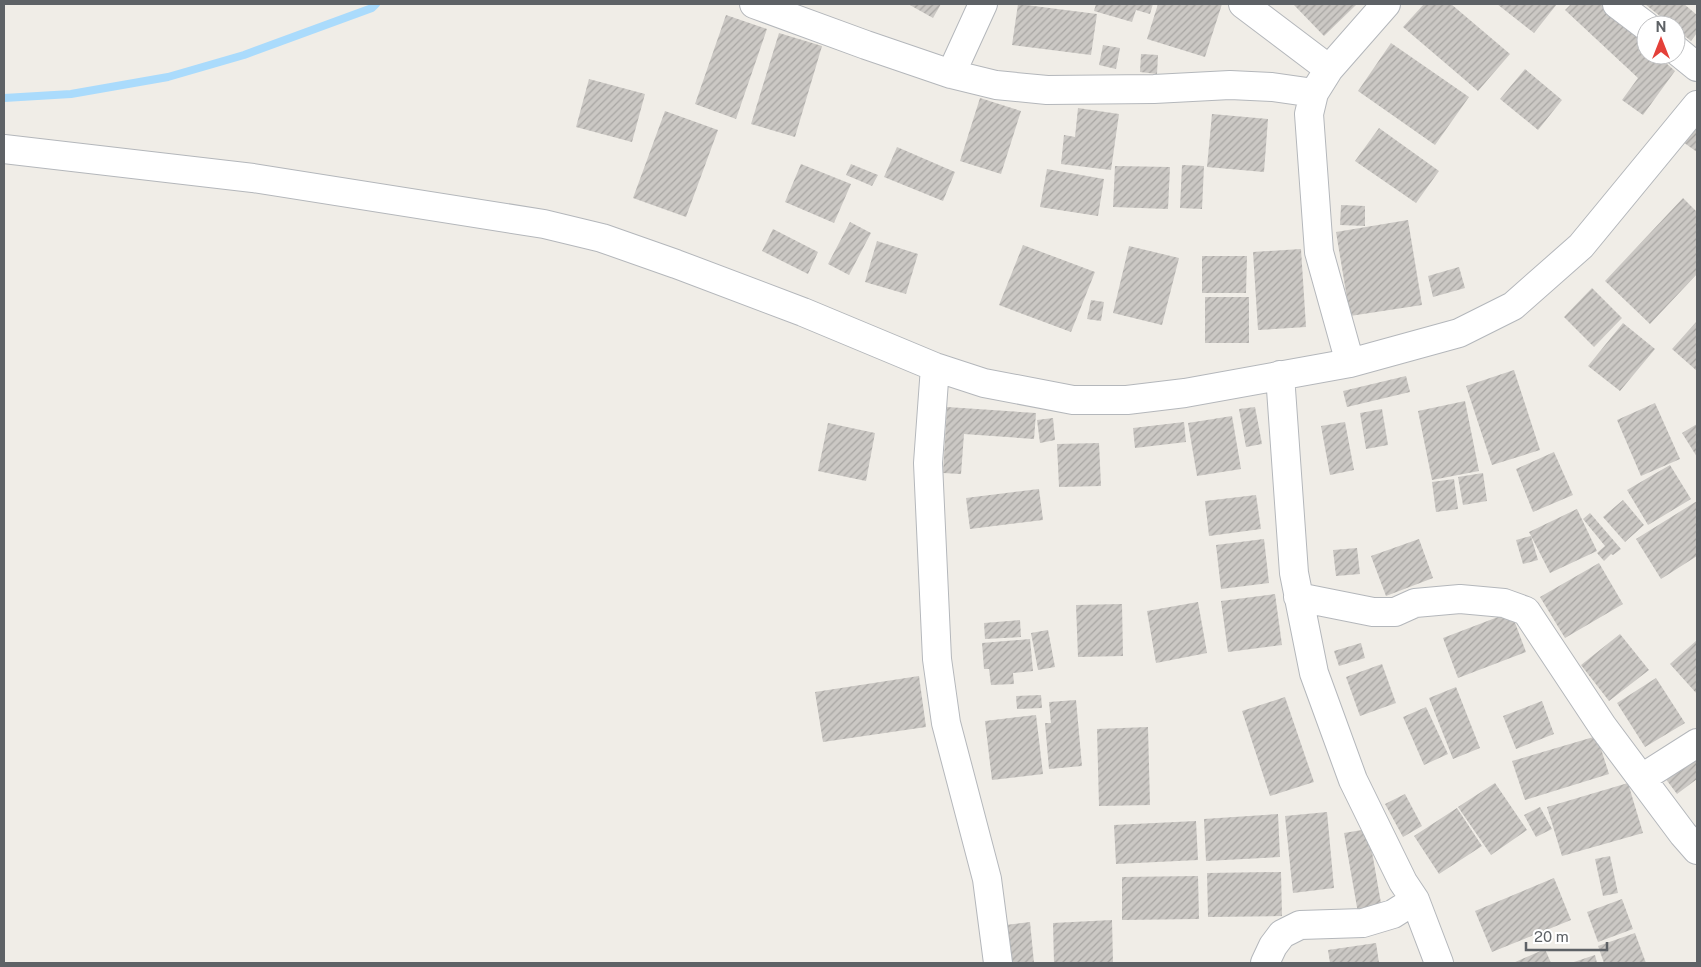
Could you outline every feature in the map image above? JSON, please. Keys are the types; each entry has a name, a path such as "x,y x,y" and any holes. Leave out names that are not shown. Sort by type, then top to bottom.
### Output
{"street":[{"path":"754,4 951,74 996,85 1047,90 1154,89 1230,85 1272,87 1314,93"},
{"path":"951,74 983,4"},
{"path":"1243,4 1329,69"},
{"path":"1350,363 1319,252 1309,114 1314,93 1329,69 1386,4"},
{"path":"1617,4 1636,18"},
{"path":"1686,58 1697,67"},
{"path":"4,149 253,178 554,227 602,238 676,264 803,312 935,367 984,383 1073,400 1127,400 1185,393 1350,363 1459,333 1513,306 1581,246 1697,105"},
{"path":"935,367 928,463 937,659 946,723 987,879 998,963"},
{"path":"1280,375 1294,573 1314,673 1353,780 1403,882 1415,900 1439,963"},
{"path":"1298,597 1373,612 1395,612 1416,603 1460,599 1504,603 1526,611 1603,727 1697,850"},
{"path":"1642,778 1697,743"},
{"path":"1265,963 1273,946 1282,934 1300,924 1369,922 1393,914 1415,900"}],"building":[{"path":"908,4 941,4 933,18"},
{"path":"1018,4 1097,14 1091,55 1012,45"},
{"path":"1096,4 1153,4 1150,14 1136,10 1132,22 1094,11"},
{"path":"1158,4 1222,4 1205,57 1147,39"},
{"path":"1293,4 1355,4 1356,5 1324,36"},
{"path":"1424,4 1451,4 1510,54 1478,91 1403,27"},
{"path":"1497,4 1557,4 1534,33"},
{"path":"1571,4 1603,4 1636,35 1636,65 1668,65 1675,71 1643,115 1622,100 1638,78 1565,10"},
{"path":"1645,4 1684,4 1697,15 1697,33 1691,41 1686,37 1686,15 1659,15"},
{"path":"726,15 767,29 736,119 695,104"},
{"path":"779,33 822,46 795,137 751,124"},
{"path":"1391,43 1469,97 1435,145 1358,91"},
{"path":"1103,45 1120,48 1116,69 1099,65"},
{"path":"1141,54 1158,55 1157,74 1140,72"},
{"path":"1525,69 1562,100 1538,130 1500,99"},
{"path":"589,79 645,94 632,142 576,127"},
{"path":"980,98 1021,111 1001,174 960,161"},
{"path":"1078,108 1119,114 1111,170 1061,164 1064,135 1075,137"},
{"path":"665,111 718,130 686,217 633,198"},
{"path":"1212,114 1268,119 1264,172 1207,167"},
{"path":"1697,126 1697,152 1683,142"},
{"path":"1379,128 1439,171 1416,203 1355,161"},
{"path":"897,147 955,172 943,201 884,177"},
{"path":"801,164 851,184 834,223 785,202"},
{"path":"851,164 878,175 872,186 846,175"},
{"path":"1182,165 1204,166 1202,209 1180,208"},
{"path":"1115,166 1170,167 1168,209 1113,207"},
{"path":"1047,169 1104,179 1098,216 1040,207"},
{"path":"1683,198 1697,212 1697,274 1650,324 1605,281"},
{"path":"1341,205 1365,206 1365,226 1340,225"},
{"path":"1408,220 1422,305 1350,316 1336,232"},
{"path":"850,222 871,233 849,275 828,264"},
{"path":"773,229 818,252 808,274 762,251"},
{"path":"877,241 918,254 906,294 865,282"},
{"path":"1023,245 1095,272 1071,332 999,305"},
{"path":"1129,246 1179,258 1162,325 1113,313"},
{"path":"1301,249 1306,327 1258,330 1253,252"},
{"path":"1202,256 1247,256 1246,293 1202,293"},
{"path":"1459,267 1465,288 1433,297 1428,276"},
{"path":"1592,288 1622,318 1594,347 1564,317"},
{"path":"1205,297 1249,297 1249,343 1205,343"},
{"path":"1091,300 1104,302 1101,321 1087,319"},
{"path":"1697,321 1697,371 1672,349"},
{"path":"1623,323 1655,349 1620,391 1588,366"},
{"path":"1514,370 1540,450 1492,465 1466,386"},
{"path":"1406,376 1410,392 1347,407 1343,391"},
{"path":"1465,401 1479,471 1432,480 1418,411"},
{"path":"1655,403 1680,459 1641,476 1617,420"},
{"path":"947,407 1036,413 1034,439 964,434 961,474 943,473"},
{"path":"1255,407 1262,444 1246,447 1239,409"},
{"path":"1382,409 1388,445 1366,449 1360,413"},
{"path":"1232,416 1241,469 1197,476 1188,423"},
{"path":"1053,418 1055,440 1040,443 1037,420"},
{"path":"1184,422 1186,442 1135,448 1133,428"},
{"path":"1345,422 1354,470 1330,475 1321,426"},
{"path":"828,423 875,433 866,481 818,471"},
{"path":"1697,424 1697,457 1682,433"},
{"path":"1099,443 1101,486 1059,487 1057,444"},
{"path":"1554,452 1573,495 1533,512 1516,469"},
{"path":"1670,465 1691,499 1648,525 1627,490"},
{"path":"1483,473 1487,501 1463,505 1458,477"},
{"path":"1454,479 1458,509 1436,512 1432,482"},
{"path":"1039,489 1043,520 970,529 966,498"},
{"path":"1256,495 1261,529 1209,536 1205,501"},
{"path":"1623,500 1644,525 1625,542 1603,517"},
{"path":"1697,501 1697,556 1661,579 1636,539"},
{"path":"1577,509 1597,551 1550,573 1529,532"},
{"path":"1590,513 1621,549 1613,555 1611,554 1604,561 1597,553 1605,546 1583,519"},
{"path":"1531,536 1538,560 1523,564 1516,540"},
{"path":"1264,539 1269,583 1221,589 1216,545"},
{"path":"1419,539 1433,578 1386,596 1371,556"},
{"path":"1357,548 1360,574 1336,576 1333,550"},
{"path":"1599,563 1623,604 1565,638 1540,597"},
{"path":"1275,594 1282,645 1228,652 1221,601"},
{"path":"1198,602 1207,653 1156,663 1147,611"},
{"path":"1122,604 1123,656 1078,657 1076,605"},
{"path":"1511,612 1526,652 1458,678 1443,638"},
{"path":"1020,620 1021,637 985,639 984,623"},
{"path":"1048,630 1055,667 1038,670 1031,633"},
{"path":"1620,634 1649,670 1609,701 1581,665"},
{"path":"1030,639 1033,671 1013,673 1014,684 991,685 989,669 984,669 982,643"},
{"path":"1697,640 1697,694 1670,664"},
{"path":"1361,643 1365,658 1339,666 1334,651"},
{"path":"1382,664 1396,703 1360,716 1346,677"},
{"path":"919,676 926,727 823,742 815,692"},
{"path":"1656,678 1685,723 1645,747 1617,703"},
{"path":"1456,687 1480,748 1453,759 1429,698"},
{"path":"1041,695 1042,708 1017,709 1016,696"},
{"path":"1285,697 1314,782 1270,796 1242,711"},
{"path":"1076,700 1082,766 1049,769 1045,723 1051,723 1049,702"},
{"path":"1542,701 1554,734 1516,749 1503,716"},
{"path":"1426,707 1448,754 1424,765 1403,717"},
{"path":"1036,715 1043,774 992,780 985,721"},
{"path":"1148,727 1150,805 1099,806 1097,729"},
{"path":"1597,736 1609,774 1525,800 1512,761"},
{"path":"1695,757 1697,760 1697,779 1677,794 1665,778"},
{"path":"1495,783 1527,830 1491,855 1458,807"},
{"path":"1628,783 1643,833 1562,856 1547,807"},
{"path":"1405,794 1422,826 1403,837 1385,804"},
{"path":"1540,807 1552,829 1536,837 1524,815"},
{"path":"1457,808 1482,846 1439,874 1414,836"},
{"path":"1327,812 1334,888 1293,893 1285,816"},
{"path":"1278,814 1280,857 1206,861 1204,819"},
{"path":"1196,821 1198,860 1116,864 1114,825"},
{"path":"1368,829 1382,909 1358,913 1344,833"},
{"path":"1610,856 1618,893 1603,896 1595,859"},
{"path":"1281,872 1282,916 1208,917 1207,873"},
{"path":"1198,876 1199,919 1122,920 1122,877"},
{"path":"1554,878 1571,920 1492,952 1475,911"},
{"path":"1622,899 1633,929 1598,942 1587,912"},
{"path":"1112,920 1113,963 1054,963 1053,923"},
{"path":"1030,922 1034,963 1010,963 1006,925"},
{"path":"1635,933 1646,963 1604,963 1598,946"},
{"path":"1376,943 1379,963 1330,963 1328,950"},
{"path":"1545,949 1551,963 1513,963"},
{"path":"1595,955 1597,963 1571,963"}],"waterway":[{"path":"4,98 71,94 168,77 244,55 372,8 376,4"}]}
